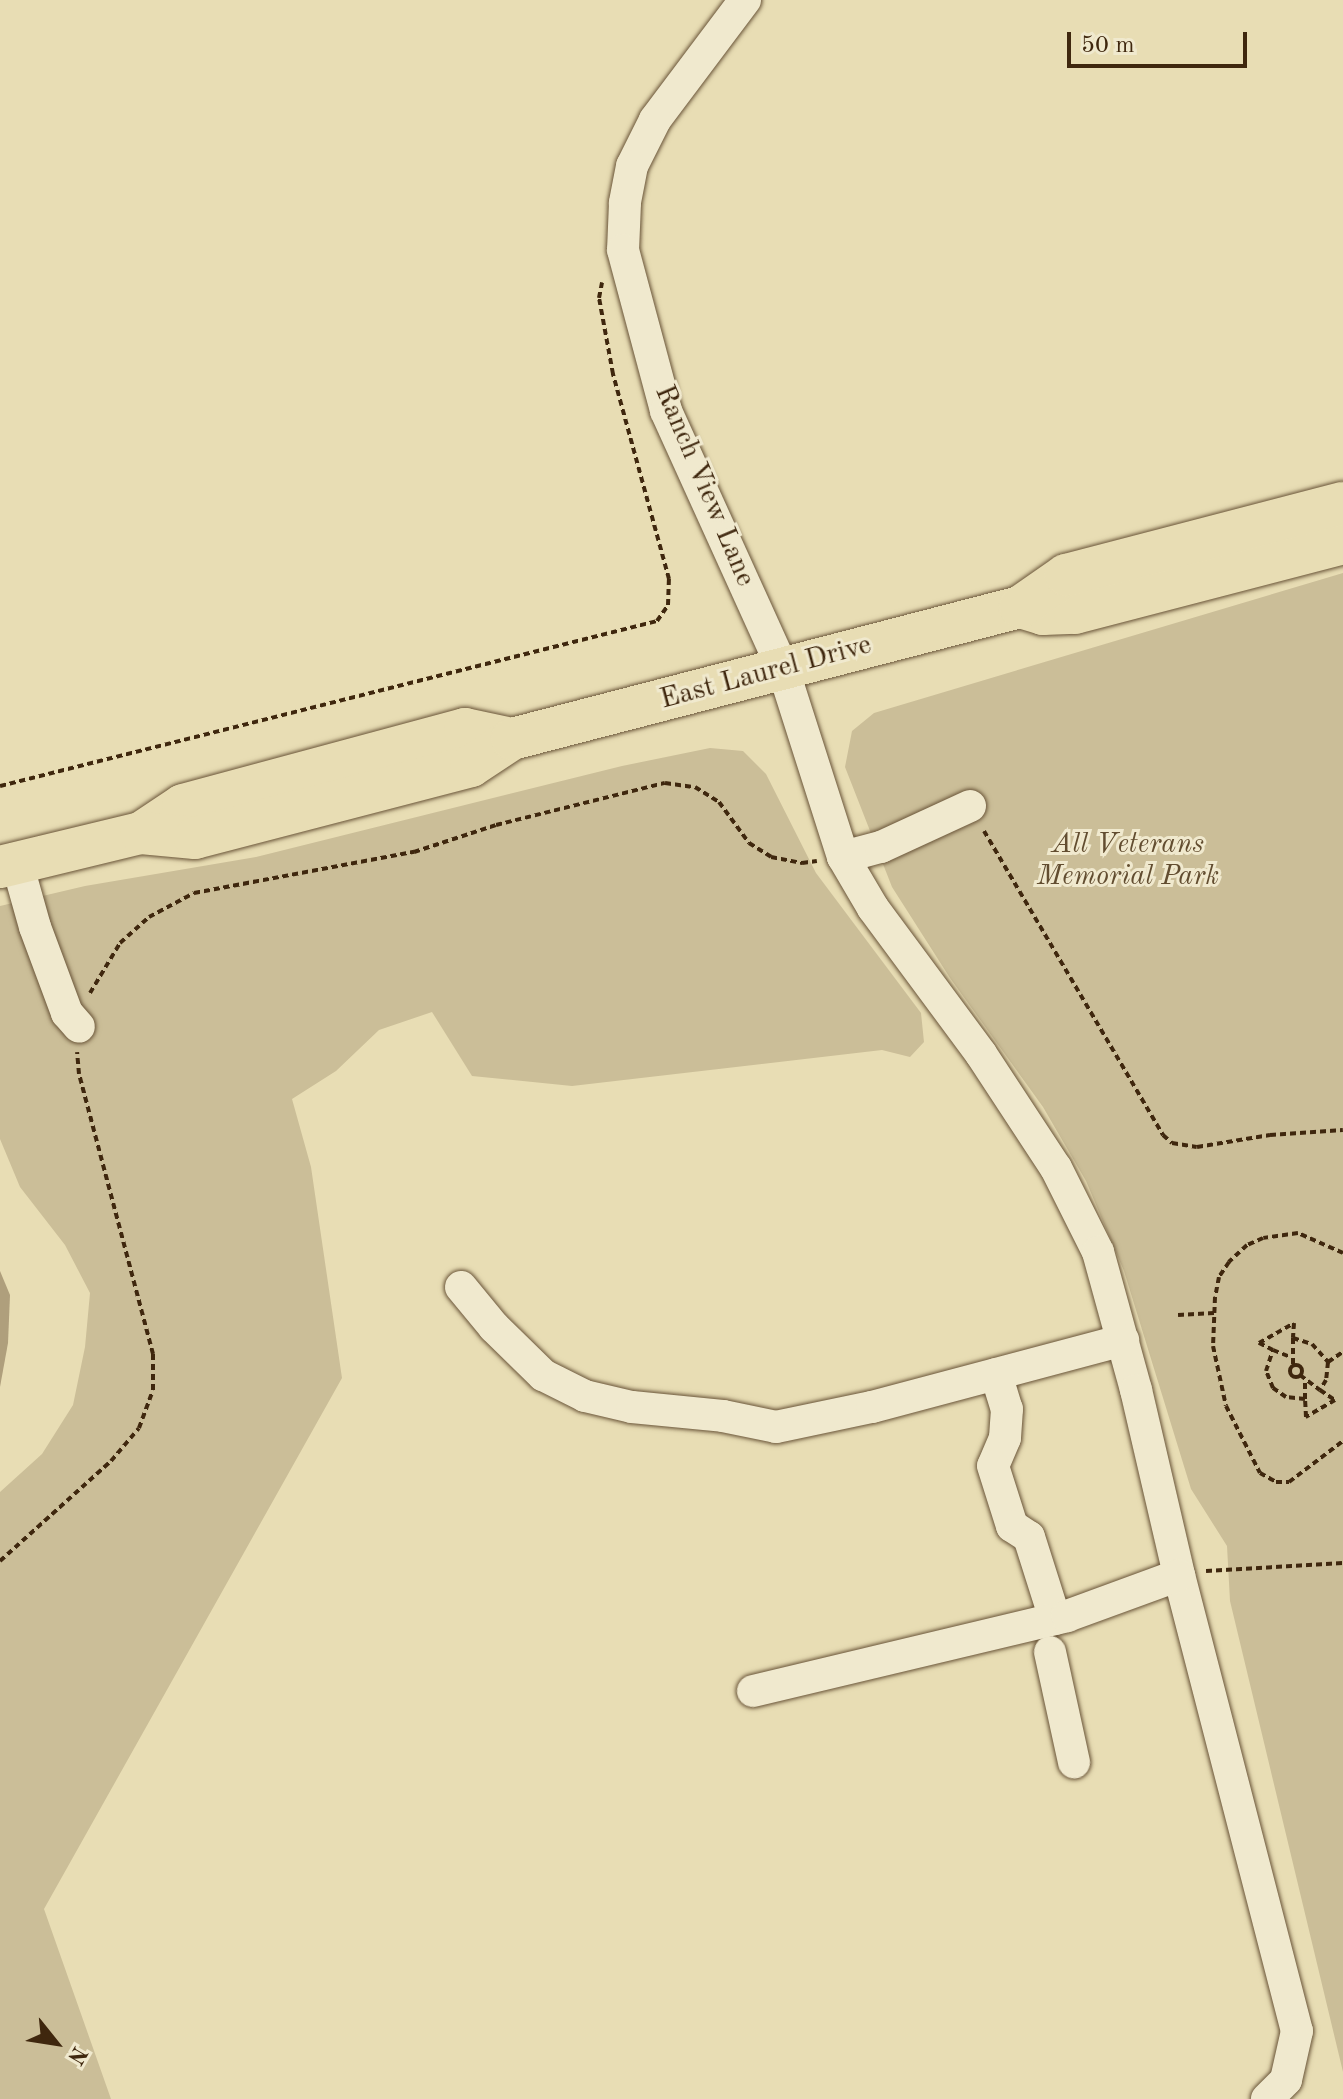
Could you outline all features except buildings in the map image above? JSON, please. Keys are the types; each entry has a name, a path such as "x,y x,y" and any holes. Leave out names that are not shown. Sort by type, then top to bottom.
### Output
{"main road":[{"name":"East Laurel Drive","path":"8,865 141,833 195,838 471,766 512,739 1020,607 1066,575 1343,503"},
{"name":"East Laurel Drive","path":"1020,607 1043,614 1075,613 1343,543"}],"street":[{"name":"Ranch View Lane","path":"745,0 655,120 632,166 625,203 623,250 666,411 783,669 843,857 873,908 981,1054 1056,1168 1098,1252 1123,1340 1179,1575 1297,2031 1286,2080 1267,2099"},
{"path":"843,857 881,847 970,806"},
{"path":"8,865 67,1013 79,1027"},
{"path":"461,1287 494,1327 543,1375 585,1396 632,1407 723,1416 776,1427 872,1407 1123,1340"},
{"path":"996,1374 1007,1409 1005,1438 993,1466 1012,1526 1029,1537 1051,1620 1066,1647 1050,1652 1074,1762"},
{"path":"753,1691 1051,1620 1179,1575"}],"path":[{"path":"0,786 633,629"},
{"path":"0,1561 111,1461 139,1428 153,1390 153,1354 79,1074 79,1027 92,990 120,943 149,917 194,893 414,852 496,825 665,783 695,787 719,802 749,843 771,857 802,863 843,857"},
{"path":"970,806 1163,1135 1172,1143 1197,1147 1270,1135 1343,1130"},
{"path":"1343,1253 1298,1233 1263,1238 1247,1245 1219,1277 1213,1346 1226,1406 1260,1473 1276,1482 1289,1482 1343,1441"},
{"path":"1178,1315 1214,1313"},
{"path":"1290,1357 1259,1343 1294,1323 1290,1357 1293,1366 1301,1367 1300,1375 1305,1381 1335,1400 1306,1417 1305,1381"},
{"path":"1293,1338 1312,1344 1328,1362 1326,1380 1320,1390"},
{"path":"1273,1350 1266,1371 1273,1388 1286,1397 1305,1399"},
{"path":"1328,1362 1343,1352"},
{"path":"1179,1575 1225,1568 1289,1569 1343,1563"}],"green space":[{"name":"All Veterans Memorial Park","path":"1343,573 1343,2072 1230,1601 1227,1546 1191,1489 1124,1271 1086,1181 1043,1107 950,978 892,887 845,767 852,731 874,713"},
{"path":"710,748 743,751 766,774 816,873 921,1013 924,1042 910,1057 882,1050 572,1086 472,1076 432,1012 379,1030 336,1071 292,1099 311,1167 342,1378 44,1909 111,2099 0,2099 0,1492 42,1454 73,1405 85,1347 90,1293 65,1245 20,1187 0,1139 0,906 85,886 256,857 622,766"}],"shaded area":[{"path":"0,1271 10,1295 8,1343 0,1387"}]}
